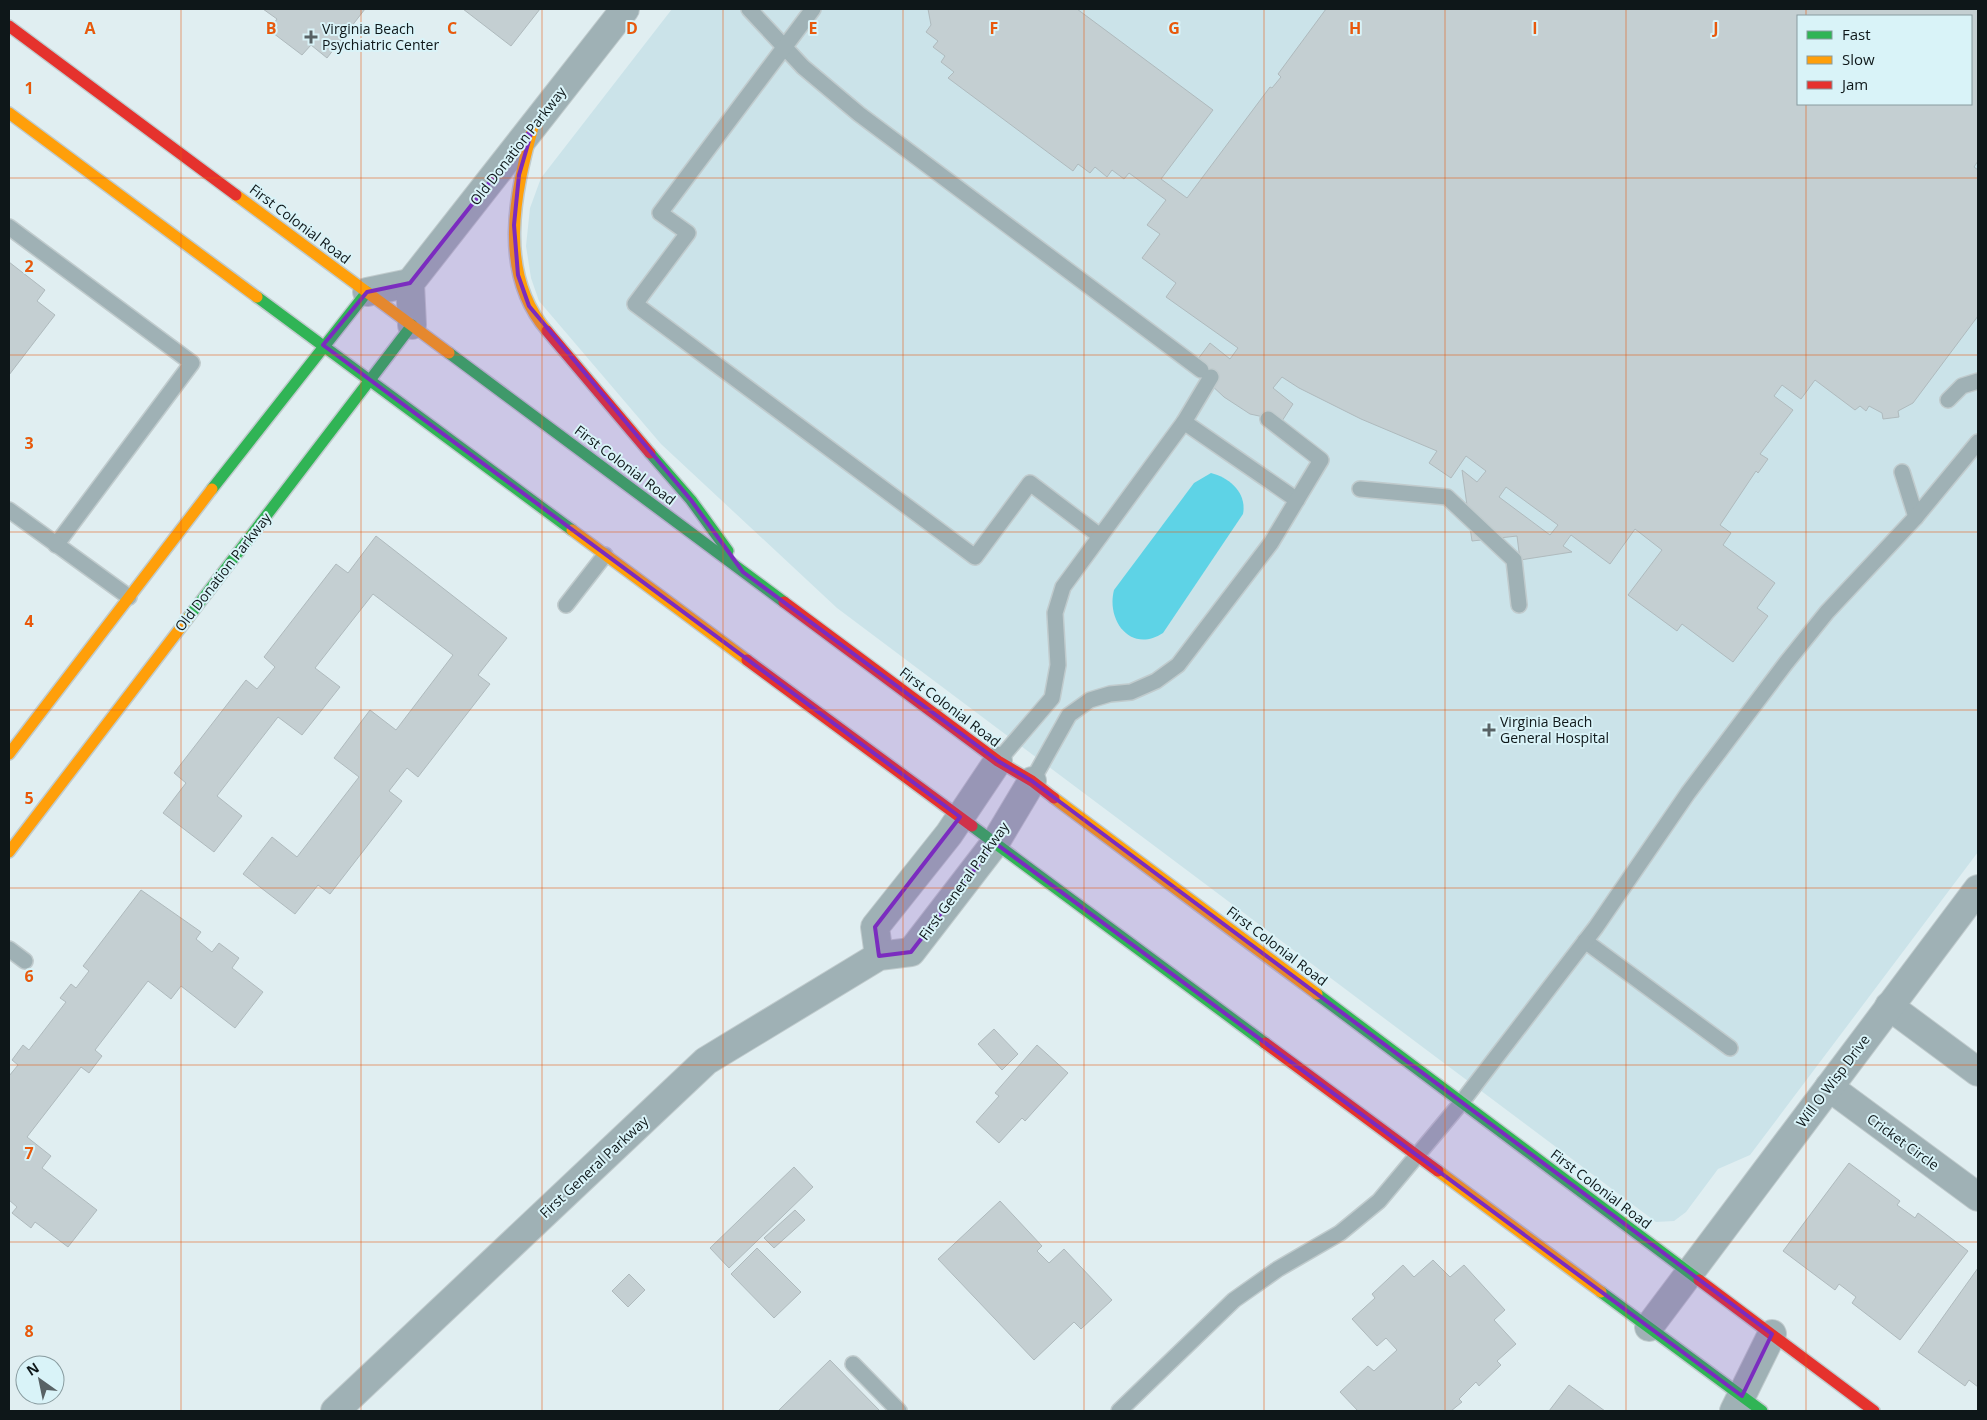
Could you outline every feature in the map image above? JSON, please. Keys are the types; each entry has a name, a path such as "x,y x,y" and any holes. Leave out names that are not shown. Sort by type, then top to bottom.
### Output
{"main road":[{"name":"First Colonial Road","path":"9,26 998,761 1032,781 1874,1411"},
{"path":"9,113 1649,1327 1746,1406"},
{"path":"533,127 519,175 514,225 518,275 529,306 544,328 691,500 743,572"},
{"path":"9,754 323,345 367,292"},
{"name":"Old Donation Parkway","path":"9,852 412,325"}],"street":[{"name":"Old Donation Parkway","path":"410,283 625,9"},
{"path":"367,292 410,283 412,325"},
{"path":"879,956 875,927 960,817 998,761"},
{"name":"First General Parkway","path":"335,1411 706,1060 879,956 911,952 995,843 1032,781"},
{"name":"Will O Wisp Drive","path":"1649,1327 1978,889"},
{"path":"1889,1006 1978,1072"},
{"name":"Cricket Circle","path":"1828,1087 1978,1197"},
{"path":"1746,1406 1772,1334"}],"lane":[{"path":"749,9 803,67 859,114 1206,373 1184,422 1063,586 1055,612 1058,665 1052,698 998,761"},
{"path":"813,9 660,213 688,233 635,304 975,556 1030,483 1100,536"},
{"path":"9,227 192,363 56,545"},
{"path":"1948,400 1962,386 1978,382"},
{"path":"1032,781 1069,715 1090,700 1110,694 1131,692 1156,681 1178,665 1271,543 1321,460 1268,419"},
{"path":"1184,422 1297,500"},
{"path":"1119,1411 1234,1300 1278,1269 1340,1233 1378,1201 1461,1103 1585,941 1688,793 1786,662 1827,612 1916,517 1978,442"},
{"path":"1902,472 1916,517"},
{"path":"1360,489 1447,497 1514,560 1519,605"},
{"path":"9,510 129,597"},
{"path":"566,605 605,555"},
{"path":"1585,941 1730,1048"},
{"path":"9,948 25,961"},
{"path":"853,1364 899,1411"}],"highlighted area":[{"path":"533,127 519,175 514,225 518,275 529,306 691,500 743,572 998,761 1032,781 1772,1334 1742,1396 995,843 911,952 879,956 875,927 960,817 323,345 367,292 410,283"}],"shaded area":[{"name":"Virginia Beach General Hospital","path":"672,9 1978,9 1978,852 1750,1155 1718,1169 1686,1212 1674,1221 1656,1222 837,608 661,444 539,301 531,278 526,246 530,208 541,178"}],"water":[{"path":"1211,473 1218,475 1236,487 1244,506 1243,514 1163,633 1141,640 1131,637 1123,631 1114,613 1112,602 1114,590 1194,483"}],"building":[{"name":"Virginia Beach Psychiatric Center","path":"263,9 365,9 327,58 311,45 302,55 269,30 277,19"},
{"name":"Virginia Beach Psychiatric Center","path":"463,9 540,9 511,46"},
{"path":"928,9 1077,9 1213,110 1161,179 1187,198 1270,87 1272,88 1281,77 1278,74 1326,9 1978,9 1978,161 1974,167 1978,170 1978,316 1913,403 1898,411 1899,417 1883,419 1882,413 1869,406 1866,411 1860,406 1855,410 1815,380 1801,399 1782,385 1774,396 1793,410 1760,454 1768,459 1758,473 1756,471 1720,525 1731,533 1723,545 1775,583 1757,608 1768,616 1733,662 1682,624 1677,631 1628,595 1662,550 1635,529 1610,564 1571,535 1563,546 1572,552 1520,560 1517,536 1472,541 1462,470 1477,482 1486,471 1466,456 1451,478 1429,463 1437,451 1361,419 1299,388 1282,377 1273,388 1293,404 1282,421 1250,414 1224,397 1209,383 1198,359 1210,343 1230,359 1238,348 1166,297 1176,283 1142,258 1160,234 1147,225 1166,200 1129,173 1124,179 1112,170 1107,177 1095,167 1090,173 1078,164 1073,171 948,78 954,72 941,62 945,56 933,47 938,41 926,32 931,25","holes":["1506,487 1558,525 1550,535 1499,497"]},
{"path":"9,262 45,290 37,301 55,315 9,375"},
{"path":"376,536 507,638 478,675 490,684 418,777 407,768 389,791 402,801 330,894 318,885 295,914 243,874 272,837 297,857 359,777 334,758 370,710 396,730 453,655 373,594 315,668 340,687 302,735 278,717 217,796 242,816 214,852 163,813 186,783 174,773 246,680 257,689 275,667 264,657 336,564 348,573"},
{"path":"141,890 201,932 196,939 212,952 219,943 239,958 232,968 263,992 235,1028 181,986 171,999 148,981 95,1050 102,1056 89,1073 81,1067 27,1137 51,1156 42,1168 97,1210 68,1247 35,1222 31,1228 12,1213 17,1207 9,1200 9,1076 18,1065 12,1060 23,1045 29,1050 66,1002 60,998 71,984 76,988 89,971 83,966"},
{"path":"994,1029 1018,1054 1002,1070 978,1044"},
{"path":"1037,1045 1068,1073 1025,1121 1022,1118 999,1143 976,1122 999,1096 995,1093"},
{"path":"1849,1163 1900,1201 1897,1205 1915,1218 1918,1213 1968,1251 1900,1340 1852,1303 1856,1297 1839,1284 1835,1290 1783,1251"},
{"path":"794,1167 813,1187 729,1268 710,1248"},
{"path":"1000,1201 1042,1246 1037,1251 1049,1263 1064,1249 1112,1300 1081,1329 1074,1322 1034,1360 938,1259"},
{"path":"795,1210 805,1220 774,1248 764,1238"},
{"path":"757,1248 801,1292 774,1318 731,1274"},
{"path":"1433,1260 1450,1277 1464,1265 1505,1310 1494,1320 1516,1344 1497,1361 1501,1365 1479,1386 1476,1382 1459,1399 1462,1402 1451,1411 1358,1411 1340,1392 1368,1366 1374,1371 1397,1350 1386,1338 1377,1346 1352,1319 1375,1298 1372,1294 1403,1265 1414,1277"},
{"path":"1978,1268 1978,1387 1969,1380 1965,1386 1918,1352"},
{"path":"629,1274 645,1290 628,1307 612,1291"},
{"path":"830,1360 880,1411 778,1411"},
{"path":"1569,1385 1605,1411 1549,1411"}],"traffic: fast":[{"path":"212,489 367,292"},
{"path":"257,297 572,530"},
{"path":"188,618 412,325"},
{"path":"449,353 784,602"},
{"path":"650,453 691,500 728,551"},
{"path":"972,826 1265,1043"},
{"path":"1317,994 1699,1280"},
{"path":"1601,1292 1762,1411"}],"traffic: slow":[{"path":"9,113 257,297"},
{"path":"533,127 526,152 516,205 514,232 521,284 531,308 547,331"},
{"path":"236,195 449,353"},
{"path":"9,754 212,489"},
{"path":"572,530 747,660"},
{"path":"9,852 188,618"},
{"path":"1054,798 1317,994"},
{"path":"1438,1171 1601,1292"}],"traffic: jam":[{"path":"9,26 236,195"},
{"path":"547,331 650,453"},
{"path":"784,602 998,761 1032,781 1054,798"},
{"path":"747,660 972,826"},
{"path":"1265,1043 1438,1171"},
{"path":"1699,1280 1874,1411"}],"place":[{"name":"Virginia Beach Psychiatric Center","path":"311,37"},
{"name":"Virginia Beach General Hospital","path":"1489,730"}]}
